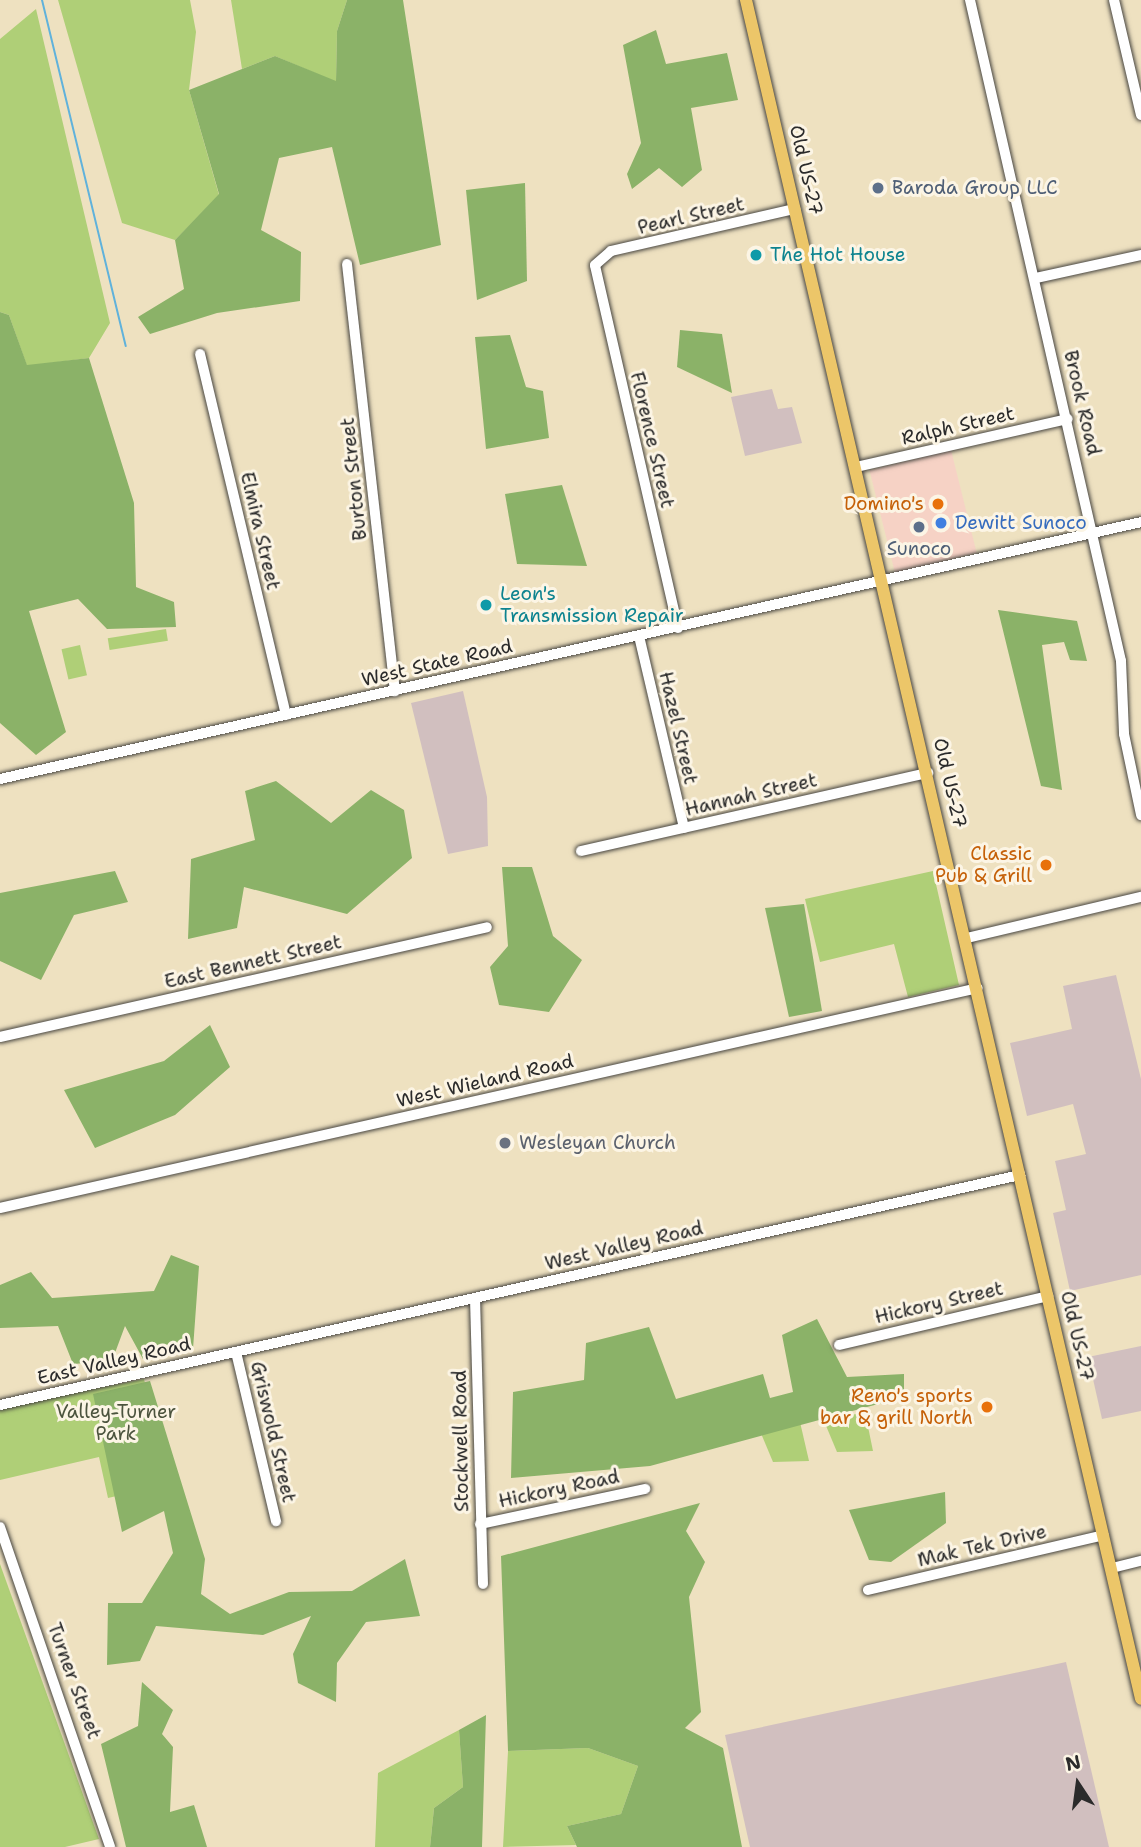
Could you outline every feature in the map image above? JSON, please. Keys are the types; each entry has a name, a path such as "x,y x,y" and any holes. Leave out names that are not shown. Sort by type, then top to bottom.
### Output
{"main road":[{"name":"Old US-27","path":"746,0 967,938 1141,1699"}],"street":[{"name":"Brook Road","path":"970,0 1036,278 1121,662 1124,734 1141,815"},
{"path":"1114,0 1141,115"},
{"name":"Pearl Street","path":"597,260 611,251 795,209"},
{"path":"1036,278 1141,255"},
{"name":"Florence Street","path":"597,260 597,278 678,628"},
{"name":"Burton Street","path":"347,264 395,691"},
{"name":"Elmira Street","path":"200,354 286,715"},
{"name":"Ralph Street","path":"856,467 1068,419"},
{"name":"West State Road","path":"0,779 1141,522"},
{"name":"Hazel Street","path":"639,636 684,828"},
{"name":"Hannah Street","path":"581,851 928,773"},
{"path":"967,938 1141,897"},
{"name":"East Bennett Street","path":"0,1037 488,927"},
{"name":"West Wieland Road","path":"0,1208 978,988"},
{"name":"West Valley Road","path":"236,1352 1020,1175"},
{"name":"Hickory Street","path":"839,1345 1048,1296"},
{"name":"Stockwell Road","path":"475,1298 483,1584"},
{"name":"East Valley Road","path":"0,1405 236,1352"},
{"name":"Griswold Street","path":"236,1352 276,1521"},
{"name":"Hickory Road","path":"480,1524 645,1489"},
{"name":"Turner Street","path":"0,1527 110,1847"},
{"name":"Mak Tek Drive","path":"868,1590 1104,1535"},
{"path":"1112,1568 1141,1561"}],"shaded area":[{"path":"772,389 778,409 792,407 802,443 745,456 731,397"},
{"path":"951,450 977,553 895,573 869,470"},
{"path":"463,691 487,797 488,846 448,854 411,703"},
{"path":"1116,975 1141,1079 1141,1275 1070,1291 1053,1213 1066,1210 1055,1161 1086,1154 1073,1104 1027,1116 1010,1043 1072,1029 1063,986"},
{"path":"1141,1346 1141,1411 1102,1419 1088,1357"},
{"path":"1066,1662 1109,1847 750,1847 725,1735"}],"green space":[{"path":"58,0 190,0 196,32 189,90 219,195 175,240 122,223"},
{"path":"231,0 347,0 337,31 336,82 275,56 242,69"},
{"path":"347,0 403,0 441,245 360,265 332,147 279,158 261,230 301,252 300,301 217,313 150,334 138,317 184,289 175,240 219,194 189,90 275,56 336,81 337,31"},
{"path":"36,9 110,323 89,358 27,366 9,315 0,312 0,39"},
{"path":"656,30 666,64 727,53 738,100 691,108 702,170 682,187 659,168 632,189 627,174 641,143 623,45"},
{"path":"525,183 527,281 477,300 466,190"},
{"path":"0,312 9,315 27,365 89,358 134,503 136,587 174,602 176,627 107,629 78,599 29,611 66,732 36,755 0,723"},
{"path":"680,330 722,334 732,393 677,367"},
{"path":"510,335 526,387 543,391 549,438 486,449 475,337"},
{"path":"562,485 587,566 517,564 505,494"},
{"path":"998,610 1077,621 1087,661 1070,660 1064,642 1042,645 1062,790 1041,786"},
{"path":"166,629 168,641 110,650 108,638"},
{"path":"80,645 87,675 68,679 61,649"},
{"path":"276,781 331,823 371,790 404,810 412,858 347,914 244,887 237,928 188,939 191,859 255,840 245,791"},
{"path":"502,867 532,867 553,936 582,960 549,1012 499,1005 490,967 508,946"},
{"path":"115,871 128,902 74,915 41,980 0,961 0,893"},
{"path":"933,871 959,985 908,997 894,944 820,962 805,899"},
{"path":"804,904 822,1011 789,1017 765,908"},
{"path":"210,1025 230,1067 175,1115 95,1148 64,1090 164,1061"},
{"path":"171,1255 199,1266 193,1349 143,1359 125,1326 112,1361 73,1364 58,1326 0,1328 0,1285 31,1272 52,1298 154,1291"},
{"path":"817,1319 847,1377 904,1374 904,1397 650,1466 511,1478 513,1392 584,1380 586,1343 649,1327 676,1399 763,1374 770,1398 793,1392 782,1335"},
{"name":"Valley-Turner Park","path":"144,1379 168,1484 108,1498 99,1457 0,1480 0,1408"},
{"path":"150,1381 205,1559 201,1594 230,1614 289,1592 352,1591 405,1559 420,1616 366,1622 337,1663 336,1702 298,1683 293,1654 311,1616 263,1635 156,1626 140,1661 107,1665 108,1603 142,1603 173,1553 164,1511 122,1532 93,1394"},
{"path":"865,1412 873,1451 837,1452 824,1421"},
{"path":"800,1422 809,1461 773,1462 760,1431"},
{"path":"945,1492 946,1523 891,1562 869,1560 849,1510"},
{"path":"700,1503 686,1531 705,1562 689,1597 701,1712 685,1728 723,1748 742,1847 577,1847 567,1826 621,1814 638,1766 588,1748 508,1751 501,1556"},
{"path":"0,1564 99,1839 65,1847 0,1847"},
{"path":"142,1682 173,1710 162,1734 173,1747 170,1812 194,1805 207,1847 126,1847 101,1744 138,1726"},
{"path":"486,1715 482,1847 430,1847 434,1808 463,1787 459,1730"},
{"path":"459,1730 463,1787 434,1808 430,1847 375,1847 378,1773"},
{"path":"588,1748 638,1766 621,1814 567,1826 576,1845 503,1847 508,1751"}],"waterway":[{"path":"42,0 126,346"}],"place":[{"name":"Baroda Group LLC","path":"878,188"},
{"name":"The Hot House","path":"756,255"},
{"name":"Domino's","path":"938,504"},
{"name":"Dewitt Sunoco","path":"941,523"},
{"name":"Sunoco","path":"919,527"},
{"name":"Leon's Transmission Repair","path":"486,605"},
{"name":"Classic Pub & Grill","path":"1046,865"},
{"name":"Wesleyan Church","path":"505,1143"},
{"name":"Reno's sports bar & grill North","path":"987,1407"}]}
